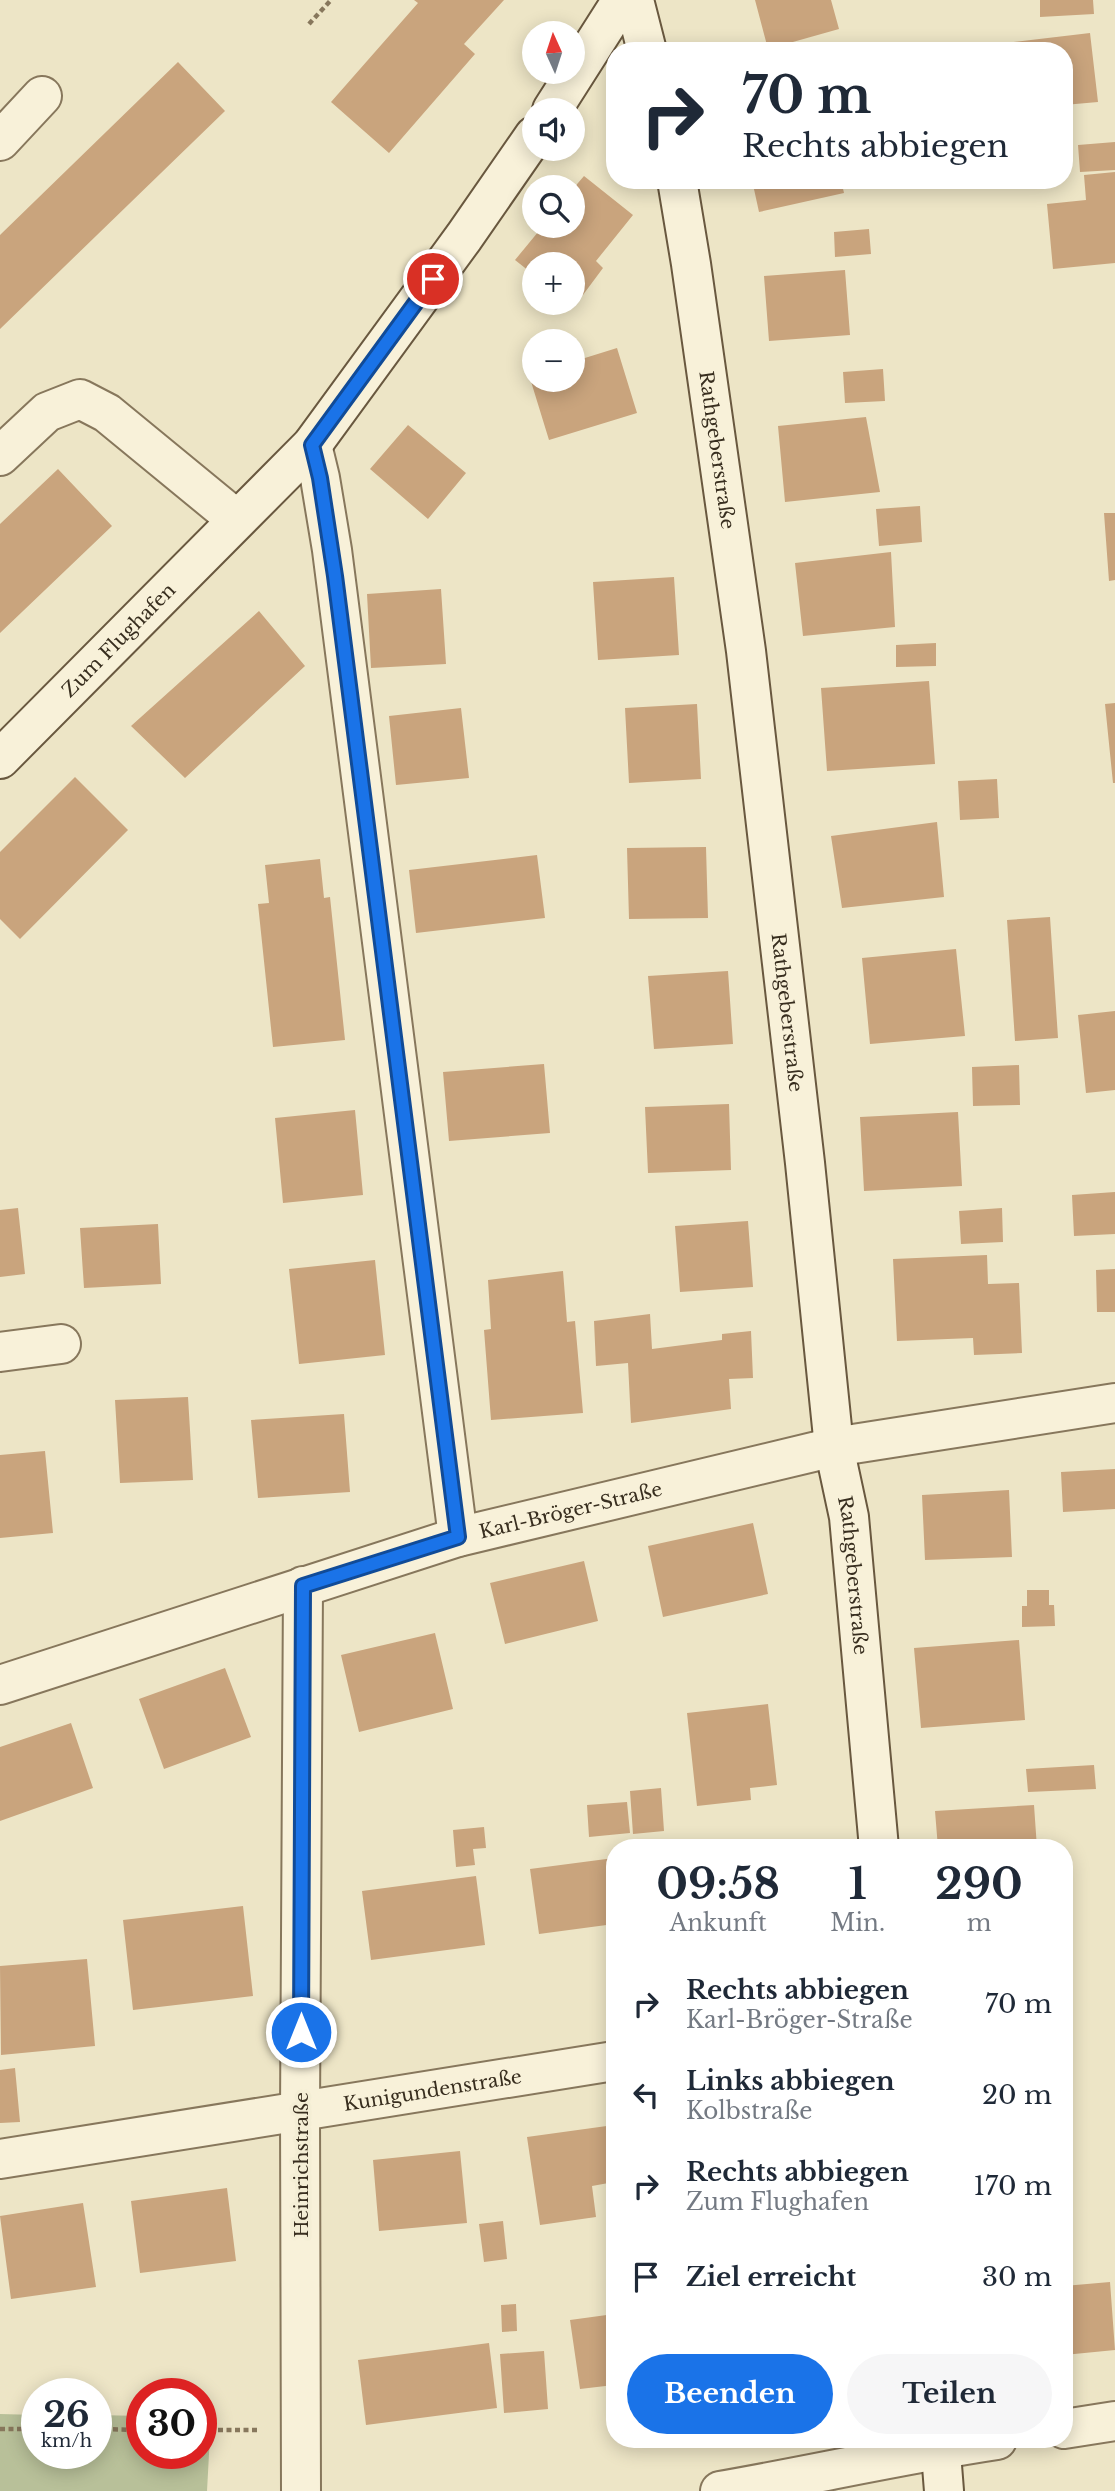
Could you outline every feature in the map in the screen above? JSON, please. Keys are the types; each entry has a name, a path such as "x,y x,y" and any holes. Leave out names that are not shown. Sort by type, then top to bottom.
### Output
{"street":[{"path":"560,98 622,0"},
{"path":"634,0 644,42"},
{"path":"0,141 42,96"},
{"name":"Zum Flughafen","path":"0,760 312,445 522,153"},
{"name":"Rathgeberstraße","path":"678,189 746,651 805,1163 834,1447 849,1517 877,1839"},
{"path":"0,456 47,412 80,399 107,413 236,519"},
{"path":"312,445 322,490 339,605 458,1537"},
{"path":"0,1352 61,1344"},
{"name":"Karl-Bröger-Straße","path":"0,1685 458,1537 834,1447 1115,1403"},
{"name":"Heinrichstraße","path":"301,2491 303,1586"},
{"name":"Kunigundenstraße","path":"0,2159 606,2062"},
{"path":"1073,2428 1115,2421"},
{"path":"720,2491 831,2472 924,2448"},
{"path":"940,2448 944,2491"}],"path":[{"path":"309,23 331,0"},
{"path":"0,2429 21,2429"}],"green space":[{"path":"0,2414 21,2415 21,2469 112,2469 112,2415 126,2416 126,2469 208,2469 207,2491 0,2491"}],"building":[{"path":"414,0 504,0 464,44 475,54 389,153 331,102 418,3"},
{"path":"755,0 831,0 839,29 793,42 766,42"},
{"path":"1040,0 1093,0 1094,14 1040,17"},
{"path":"1090,33 1098,102 1073,104 1073,42 1014,42"},
{"path":"178,62 225,111 0,329 0,235"},
{"path":"1115,142 1115,170 1080,172 1078,145"},
{"path":"1115,172 1115,263 1053,269 1047,204 1086,200 1084,175"},
{"path":"585,177 633,215 596,261 603,268 585,292 585,252 522,252 522,266 515,260 533,238 585,238"},
{"path":"754,189 843,189 844,193 759,212"},
{"path":"869,229 871,254 835,257 834,232"},
{"path":"845,270 850,335 769,341 764,276"},
{"path":"617,348 637,413 549,440 534,392 585,392 585,358"},
{"path":"883,369 885,401 845,403 843,372"},
{"path":"866,417 880,492 785,502 778,426"},
{"path":"408,425 466,473 428,519 370,469"},
{"path":"58,469 112,526 0,633 0,524"},
{"path":"920,506 922,542 879,546 876,509"},
{"path":"1104,513 1115,513 1115,580 1109,581"},
{"path":"891,552 895,627 803,636 795,563"},
{"path":"674,577 679,655 598,660 593,582"},
{"path":"441,589 446,664 371,668 367,594"},
{"path":"259,611 305,666 185,778 131,726"},
{"path":"936,643 936,666 896,667 896,645"},
{"path":"929,681 935,764 827,771 821,688"},
{"path":"1115,703 1115,783 1113,783 1105,704"},
{"path":"697,704 701,779 629,783 625,708"},
{"path":"461,708 469,778 396,785 389,716"},
{"path":"75,777 128,830 20,939 0,919 0,852"},
{"path":"997,779 999,818 960,820 958,781"},
{"path":"937,822 944,897 842,908 831,836"},
{"path":"706,847 708,918 629,919 627,848"},
{"path":"537,855 545,918 416,933 409,870"},
{"path":"320,859 324,898 330,897 345,1040 273,1047 258,904 269,903 265,865"},
{"path":"1050,917 1058,1038 1015,1041 1007,920"},
{"path":"956,949 965,1036 870,1044 862,958"},
{"path":"728,971 733,1044 654,1049 648,976"},
{"path":"1115,1011 1115,1090 1086,1093 1078,1015"},
{"path":"544,1064 550,1133 449,1141 443,1072"},
{"path":"1019,1065 1020,1105 973,1106 972,1067"},
{"path":"729,1104 731,1170 648,1173 645,1107"},
{"path":"355,1110 363,1195 283,1203 275,1118"},
{"path":"958,1112 962,1186 864,1191 860,1117"},
{"path":"1115,1192 1115,1234 1074,1236 1072,1195"},
{"path":"18,1208 25,1274 0,1277 0,1210"},
{"path":"1002,1208 1003,1242 961,1244 959,1211"},
{"path":"748,1221 753,1287 680,1292 675,1226"},
{"path":"158,1224 161,1284 84,1288 80,1228"},
{"path":"987,1255 988,1284 1019,1283 1022,1353 974,1355 973,1338 897,1341 893,1259"},
{"path":"375,1260 385,1355 299,1364 289,1269"},
{"path":"1115,1269 1115,1312 1097,1312 1096,1270"},
{"path":"563,1271 567,1322 575,1321 583,1413 491,1420 484,1330 491,1329 488,1280"},
{"path":"650,1314 652,1349 722,1340 722,1334 751,1331 753,1378 729,1379 731,1409 631,1423 628,1363 596,1366 594,1321"},
{"path":"188,1397 193,1480 120,1483 115,1400"},
{"path":"344,1414 350,1492 258,1498 251,1420"},
{"path":"45,1451 53,1533 0,1538 0,1455"},
{"path":"1115,1469 1115,1509 1063,1512 1061,1472"},
{"path":"1009,1490 1012,1557 925,1560 922,1495"},
{"path":"753,1523 768,1594 663,1617 648,1546"},
{"path":"584,1561 598,1621 505,1644 490,1583"},
{"path":"1027,1590 1049,1590 1049,1605 1054,1605 1055,1626 1022,1627 1022,1606 1027,1606"},
{"path":"435,1633 453,1709 359,1732 341,1655"},
{"path":"1019,1640 1025,1720 921,1728 914,1648"},
{"path":"225,1668 251,1737 164,1769 139,1699"},
{"path":"768,1704 777,1785 750,1788 751,1800 697,1806 687,1713"},
{"path":"71,1723 93,1788 0,1821 0,1747"},
{"path":"1094,1765 1096,1789 1028,1792 1026,1769"},
{"path":"661,1788 664,1831 633,1834 630,1791"},
{"path":"627,1802 630,1833 589,1837 587,1805"},
{"path":"1034,1805 1036,1839 937,1839 935,1811"},
{"path":"484,1827 486,1848 473,1849 475,1865 456,1867 453,1830"},
{"path":"606,1859 606,1925 539,1934 530,1869"},
{"path":"476,1876 485,1945 371,1960 362,1891"},
{"path":"243,1906 253,1996 133,2010 123,1920"},
{"path":"87,1959 95,2046 1,2055 0,1966"},
{"path":"15,2068 20,2122 0,2123 0,2070"},
{"path":"606,2126 606,2183 592,2186 596,2217 540,2225 527,2137"},
{"path":"460,2151 467,2223 379,2231 373,2160"},
{"path":"227,2188 236,2261 140,2273 131,2201"},
{"path":"83,2203 96,2287 11,2299 0,2216"},
{"path":"503,2221 507,2259 484,2262 479,2224"},
{"path":"1110,2282 1115,2350 1073,2354 1073,2285"},
{"path":"516,2304 517,2331 502,2332 501,2305"},
{"path":"606,2315 606,2386 580,2389 570,2320"},
{"path":"489,2343 497,2408 366,2425 358,2360"},
{"path":"544,2351 548,2409 504,2413 500,2354"}],"route":[{"path":"301,2032 303,1586 458,1537 335,576 320,478 312,445 433,279"}]}
